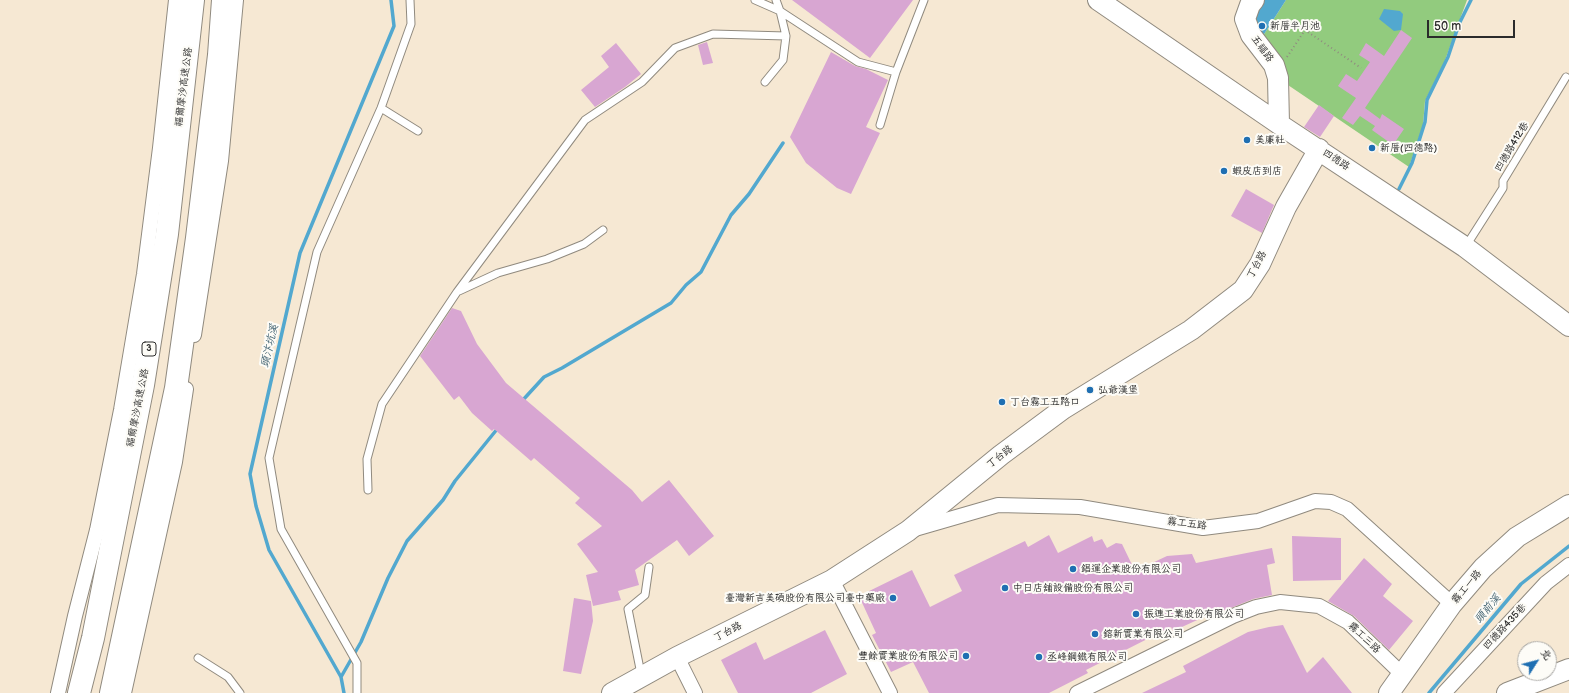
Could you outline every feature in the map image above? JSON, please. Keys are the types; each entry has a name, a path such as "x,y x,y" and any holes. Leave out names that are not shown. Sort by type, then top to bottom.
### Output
{"highway":[{"name":"福爾摩沙高速公路","path":"79,693 93,638 143,385 167,234 193,0"},
{"path":"111,693 176,388 198,230 219,56 224,0"}],"street":[{"path":"58,693 75,616 97,530 122,403 145,267 176,0"},
{"path":"124,693 175,462 221,161 236,0"},
{"name":"四德路","path":"1098,0 1279,124 1465,247 1569,326"},
{"name":"五福路","path":"1254,0 1250,5 1245,19 1251,35 1274,64 1278,78 1279,124"},
{"name":"丁台路","path":"612,693 677,657 832,580 908,531 1001,455 1064,409 1191,330 1243,290 1260,264 1286,207 1319,150"},
{"name":"霧工五路","path":"908,531 998,505 1080,507 1203,528 1258,521 1315,501 1331,502 1347,510 1452,604"},
{"name":"霧工一路","path":"1389,693 1452,604 1483,568 1517,537 1569,504"},
{"name":"四德路435巷","path":"1444,693 1546,583 1569,565"},
{"path":"832,580 890,693"},
{"name":"霧工三路","path":"1077,693 1233,616 1256,607 1280,602 1319,606 1348,622 1403,674"},
{"path":"677,657 694,693"},
{"path":"1507,693 1569,669"}],"lane":[{"path":"357,693 357,663 281,529 269,458 317,252 381,108 411,24 410,0"},
{"path":"755,0 780,11 858,62 896,72"},
{"path":"766,82 783,60 786,36 776,0"},
{"path":"880,125 896,72 924,0"},
{"path":"368,490 367,459 382,404 457,292 585,120 642,82 675,48 713,34 786,36"},
{"name":"四德路412巷","path":"1465,247 1503,188 1503,181 1566,77"},
{"path":"381,108 418,131"},
{"path":"457,292 498,273 547,259 584,244 603,230"},
{"path":"642,677 628,609 645,595 649,567"},
{"path":"198,658 228,677 240,693"}],"path":[{"path":"1284,60 1305,30 1361,68"}],"green space":[{"path":"1286,0 1467,0 1444,63 1425,101 1423,125 1409,167 1285,83 1259,42"}],"water":[{"name":"新厝半月池","path":"1262,0 1286,0 1259,42 1255,32 1255,21"},
{"path":"1384,9 1400,11 1403,14 1401,30 1394,31 1379,19"}],"building":[{"path":"792,0 913,0 870,58"},
{"path":"1401,30 1412,38 1365,108 1380,119 1382,114 1404,129 1393,145 1372,130 1375,126 1360,116 1353,125 1342,118 1356,98 1338,86 1346,74 1357,81 1370,62 1359,55 1366,43 1384,56"},
{"path":"707,42 713,63 703,65 698,45"},
{"path":"616,43 641,74 625,87 595,107 581,90 609,67 601,56"},
{"path":"831,52 855,66 866,69 888,80 866,127 880,133 851,194 837,188 806,163 790,137"},
{"path":"1319,105 1334,116 1320,137 1304,127"},
{"path":"1246,189 1274,205 1262,233 1231,216"},
{"path":"452,308 461,311 477,344 506,383 632,490 642,502 669,480 714,536 689,556 677,540 635,570 639,585 618,591 621,600 593,606 586,575 598,572 577,544 602,526 575,503 580,498 534,458 531,461 494,429 492,431 472,413 459,396 454,400 420,356"},
{"path":"1049,535 1058,553 1092,536 1094,542 1102,539 1107,548 1116,543 1122,544 1135,571 1167,556 1192,554 1196,563 1272,548 1275,563 1267,565 1272,595 1253,599 1226,610 1215,612 1173,631 1171,627 1086,670 1088,673 1049,693 929,693 913,662 891,672 872,635 876,633 859,596 912,570 930,607 962,591 954,575 1025,541 1028,547"},
{"path":"1292,536 1341,538 1341,580 1293,581"},
{"path":"1364,558 1392,584 1383,596 1413,621 1389,650 1354,616 1328,601"},
{"path":"574,598 591,601 593,621 581,674 563,671"},
{"path":"1283,625 1307,673 1323,657 1352,693 1142,693 1186,672 1183,666 1248,632"},
{"path":"825,630 847,674 811,693 738,693 721,660 756,642 764,660"}],"waterway":[{"name":"頭汴坑溪","path":"344,693 341,677 269,550 256,506 250,474 300,253 394,26 391,0"},
{"path":"1399,189 1412,163 1425,122 1427,100 1448,57 1459,24 1471,0"},
{"path":"522,401 544,377 562,368 671,303 686,285 701,272 731,215 749,194 783,143"},
{"path":"341,677 361,642 388,578 407,541 443,500 455,481 498,428"},
{"name":"頭前溪","path":"1429,693 1521,584 1569,546"}],"place":[{"name":"新厝半月池","path":"1262,26"},
{"name":"美廉社","path":"1247,140"},
{"name":"新厝(四德路)","path":"1372,148"},
{"name":"蝦皮店到店","path":"1224,171"},
{"name":"弘爺漢堡","path":"1090,390"},
{"name":"丁台霧工五路口","path":"1002,402"},
{"name":"錩運企業股份有限公司","path":"1073,569"},
{"name":"中日店舖設備股份有限公司","path":"1005,588"},
{"name":"臺灣新吉美碩股份有限公司臺中藥廠","path":"893,598"},
{"name":"振連工業股份有限公司","path":"1136,614"},
{"name":"鎔新實業有限公司","path":"1095,634"},
{"name":"豐餘實業股份有限公司","path":"966,656"},
{"name":"丞峰鋼鐵有限公司","path":"1039,657"}]}
